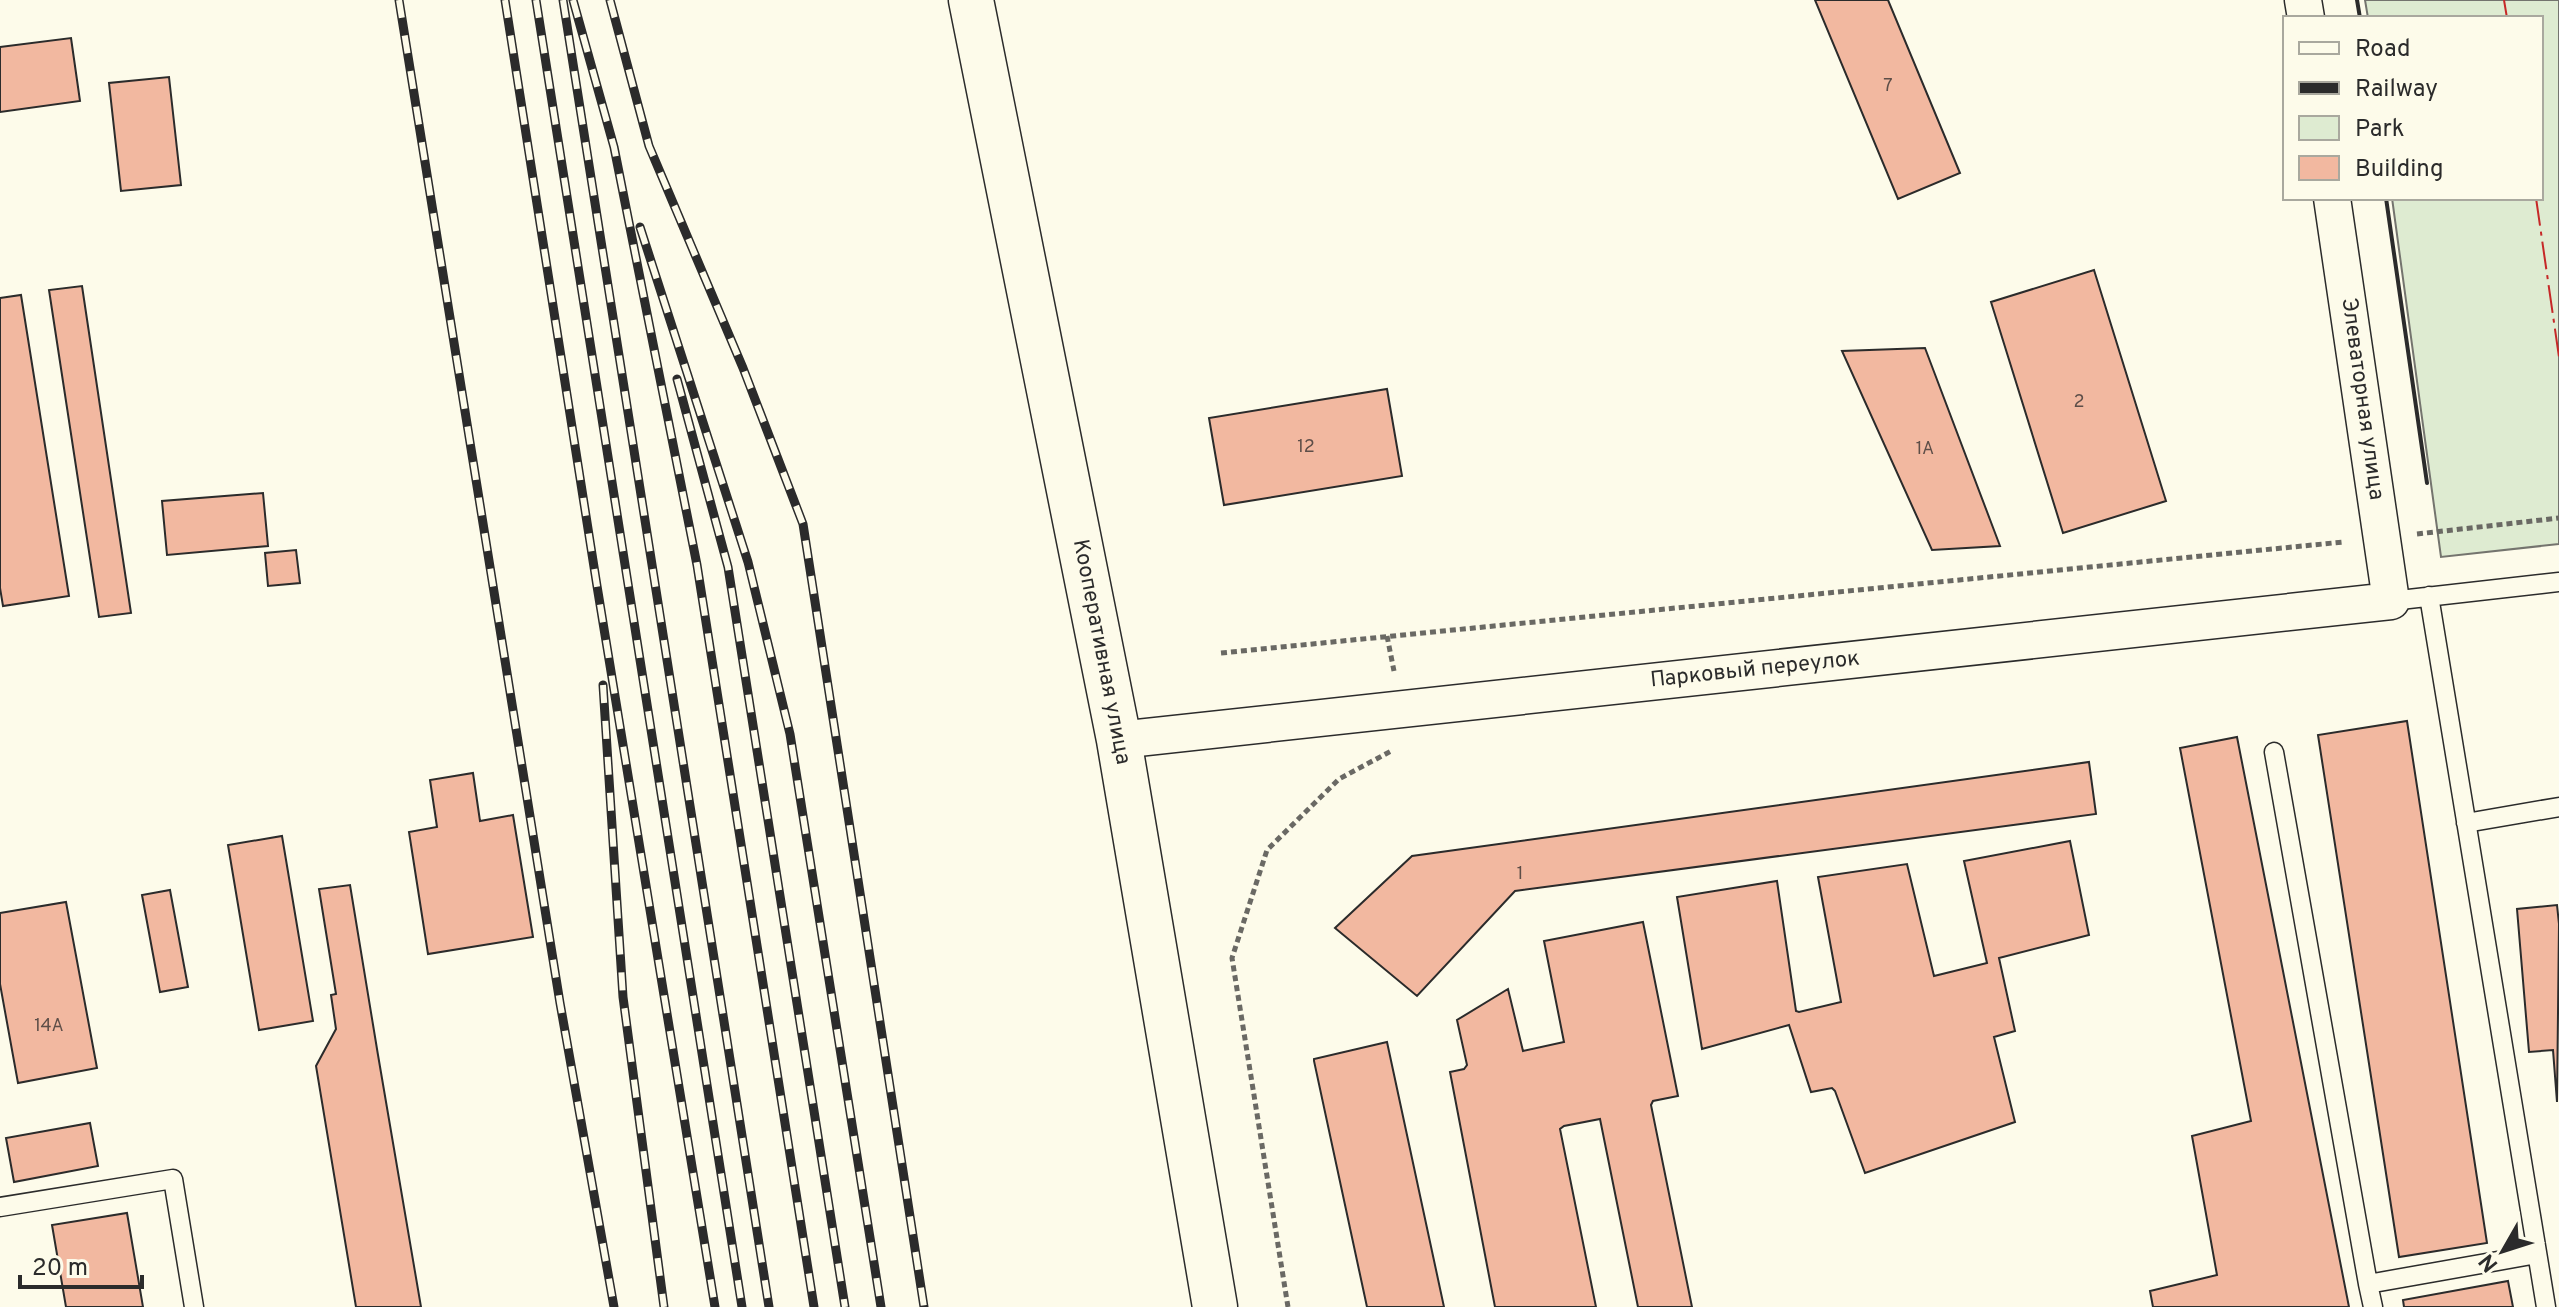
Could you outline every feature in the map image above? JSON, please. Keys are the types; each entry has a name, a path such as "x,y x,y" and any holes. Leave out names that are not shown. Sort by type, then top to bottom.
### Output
{"main road":[{"name":"Кооперативная улица","path":"971,0 1119,740 1215,1307"}],"street":[{"name":"Элеваторная улица","path":"2332,200 2391,601"},
{"name":"Парковый переулок","path":"1119,740 2391,601"}],"lane":[{"path":"2391,601 2559,582"},
{"path":"2429,596 2546,1307"},
{"path":"2274,752 2373,1307"},
{"path":"2466,823 2559,807"},
{"path":"0,1207 173,1179 194,1307"},
{"path":"2368,1284 2537,1254"}],"path":[{"path":"1221,653 2559,518"},
{"path":"1288,1307 1232,958 1267,850 1339,779 1408,743 1387,636"}],"green space":[{"path":"2365,0 2559,0 2559,544 2441,557 2392,200 2543,200 2543,16 2368,16"}],"building":[{"path":"1815,0 1888,0 1960,173 1898,199"},
{"path":"71,38 80,101 0,112 0,47"},
{"path":"169,77 181,185 121,191 109,83"},
{"path":"2094,270 2166,501 2063,533 1991,302"},
{"path":"82,286 131,613 99,617 49,290"},
{"path":"21,295 69,596 3,606 0,588 0,298"},
{"path":"1925,348 2000,546 1932,550 1842,351"},
{"path":"1387,389 1402,476 1224,505 1209,418"},
{"path":"263,493 268,546 167,555 162,501"},
{"path":"296,550 300,583 268,586 265,553"},
{"path":"2407,721 2487,1243 2399,1257 2318,735"},
{"path":"2237,737 2349,1307 2153,1307 2150,1291 2217,1275 2192,1136 2251,1121 2180,748"},
{"path":"2089,762 2096,814 1515,891 1417,996 1335,928 1412,856"},
{"path":"473,773 480,821 513,815 533,937 428,954 409,832 437,827 430,780"},
{"path":"282,836 313,1021 259,1030 228,845"},
{"path":"2070,841 2089,935 1999,958 2015,1031 1994,1037 2015,1122 1865,1173 1835,1091 1832,1088 1811,1092 1789,1025 1702,1049 1677,897 1777,881 1796,1011 1799,1012 1841,1002 1818,877 1907,864 1934,976 1987,963 1964,861"},
{"path":"350,885 421,1307 356,1307 316,1066 336,1029 331,995 336,994 319,889"},
{"path":"170,890 188,987 160,992 142,895"},
{"path":"66,902 97,1068 18,1083 0,984 0,913"},
{"path":"2557,905 2557,1102 2553,1050 2529,1052 2517,909"},
{"path":"1643,922 1678,1096 1653,1101 1651,1105 1692,1307 1638,1307 1600,1119 1560,1129 1596,1307 1495,1307 1450,1072 1464,1069 1467,1065 1457,1020 1508,989 1523,1051 1564,1042 1544,941"},
{"path":"1387,1042 1444,1307 1367,1307 1314,1061"},
{"path":"90,1123 98,1166 14,1182 6,1138"},
{"path":"127,1213 143,1307 66,1307 52,1225"},
{"path":"2508,1281 2513,1307 2404,1307 2403,1300"}],"railway":[{"path":"399,0 560,1003 614,1307"},
{"path":"505,0 715,1307"},
{"path":"536,0 742,1307"},
{"path":"563,0 769,1307"},
{"path":"573,0 614,147 697,565 814,1307"},
{"path":"610,0 649,146 743,368 803,524 924,1307"},
{"path":"640,227 748,562 790,734 881,1307"},
{"path":"677,379 728,567 845,1307"},
{"path":"603,685 623,997 664,1307"}],"wall":[{"path":"2357,0 2360,16"},
{"path":"2386,200 2427,483"}],"power":[{"path":"2504,0 2507,16"},
{"path":"2536,200 2559,357"}]}
